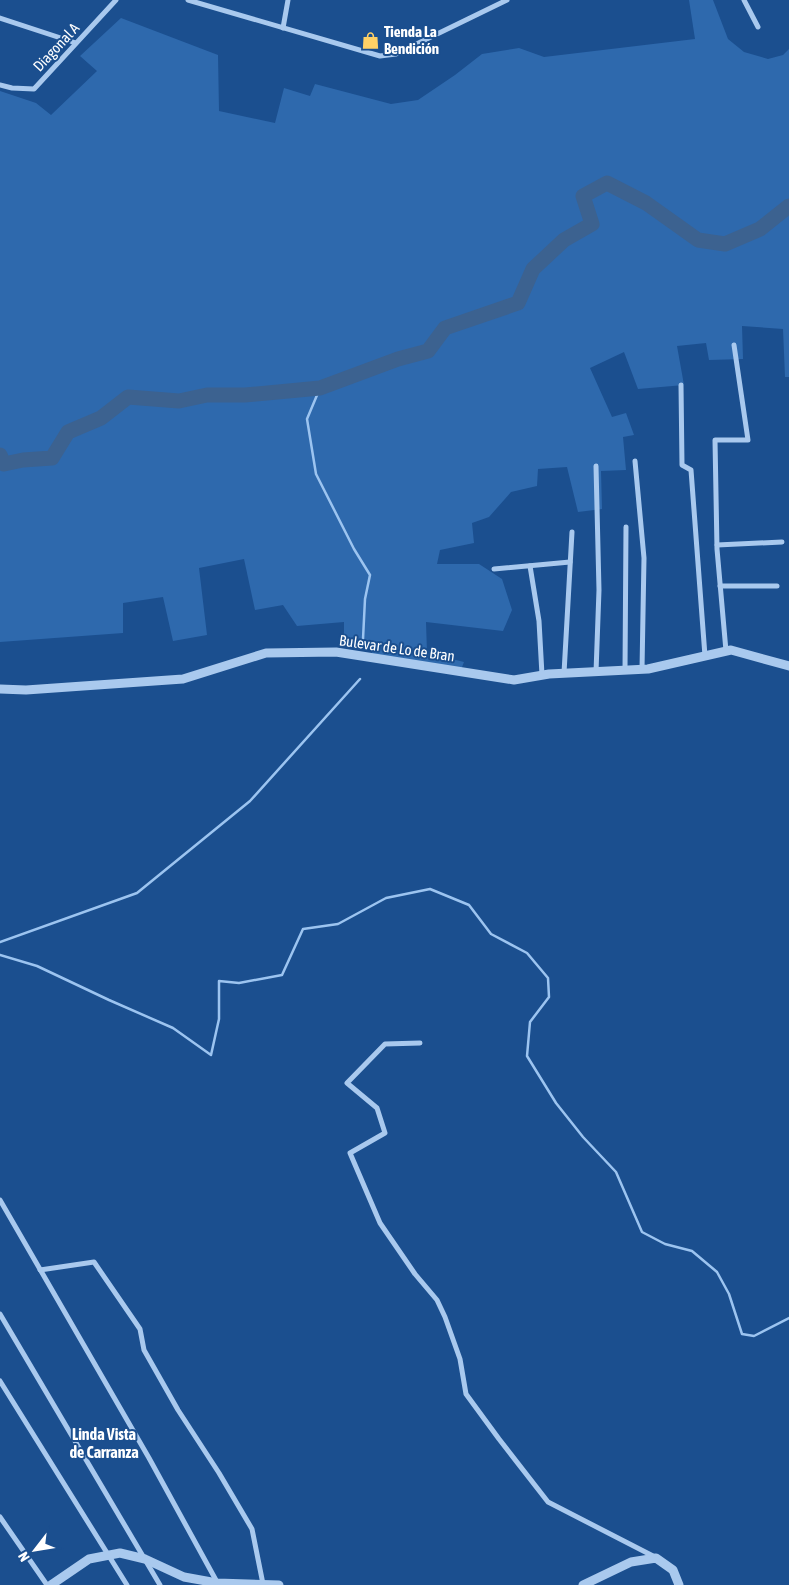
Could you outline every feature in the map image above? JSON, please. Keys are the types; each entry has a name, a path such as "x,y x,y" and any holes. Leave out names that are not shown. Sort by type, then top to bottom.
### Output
{"street":[{"name":"Diagonal A","path":"0,85 12,88 34,89 116,0"},
{"path":"188,0 380,56 396,54 507,0"},
{"path":"283,28 288,0"},
{"path":"744,0 758,27"},
{"path":"0,18 76,43"},
{"path":"726,651 717,545 715,440 748,440 734,345"},
{"path":"681,385 682,465 691,470 705,656"},
{"path":"634,461 644,558 642,669"},
{"path":"596,466 599,590 596,672"},
{"path":"625,670 626,527"},
{"path":"564,673 572,532"},
{"path":"717,545 782,542"},
{"path":"494,569 570,562"},
{"path":"530,566 539,621 542,675"},
{"path":"720,586 778,586"},
{"name":"Bulevar de Lo de Bran","path":"0,689 35,689 183,679 266,653 336,652 514,680 564,673 642,669 731,650 789,666"},
{"path":"420,1044 385,1044 347,1083 377,1108 385,1133 350,1153 380,1223 415,1274 437,1300 460,1359 466,1394 548,1502 656,1558 673,1570 679,1585"},
{"path":"0,1200 149,1458 217,1584"},
{"path":"40,1270 94,1262 140,1329 144,1350 178,1410 252,1528 263,1584"},
{"path":"0,1314 160,1585"},
{"path":"0,1381 127,1585"},
{"path":"0,1517 47,1585"},
{"path":"52,1585 89,1560 120,1553 145,1559 184,1577 217,1584 279,1585"},
{"path":"583,1585 631,1562 656,1558"}],"shaded area":[{"path":"689,0 713,0 728,39 744,52 768,59 783,55 789,49 789,377 785,377 783,329 742,326 743,359 709,360 706,343 677,346 684,385 638,389 624,352 590,368 612,417 626,413 634,435 623,437 626,470 601,471 602,509 578,512 567,467 538,469 537,486 511,492 489,517 472,523 474,543 440,550 437,564 479,564 502,579 512,610 503,631 426,622 427,653 464,662 459,675 371,661 373,642 344,642 344,622 297,626 283,605 255,610 244,559 199,568 207,635 173,641 163,597 123,603 123,633 0,642 0,91 36,103 51,115 97,71 80,56 121,18 218,55 219,111 275,123 284,88 310,96 315,84 391,104 418,100 482,54 519,48 544,57 695,39"}],"waterway":[{"path":"0,455 4,464 23,460 52,458 68,432 101,418 128,397 179,401 207,395 245,395 320,388 398,359 428,351 445,328 518,303 533,269 564,240 592,224 583,196 607,183 646,203 698,240 725,244 760,229 789,206"},
{"path":"320,388 307,419 316,474 354,549 370,575 365,599 363,639"},
{"path":"0,942 137,893 250,801 360,679"},
{"path":"0,955 37,966 173,1028 211,1055 219,1019 219,981 239,983 282,975 303,929 338,924 386,898 430,889 469,905 491,934 527,953 548,978 549,997 530,1022 527,1056 556,1103 583,1137 616,1172 642,1232 665,1244 692,1251 717,1272 729,1294 742,1334 754,1336 789,1318"}],"place":[{"name":"Tienda La Bendición","path":"370,40"}],"district":[{"name":"Linda Vista de Carranza","path":"104,1443"}]}
